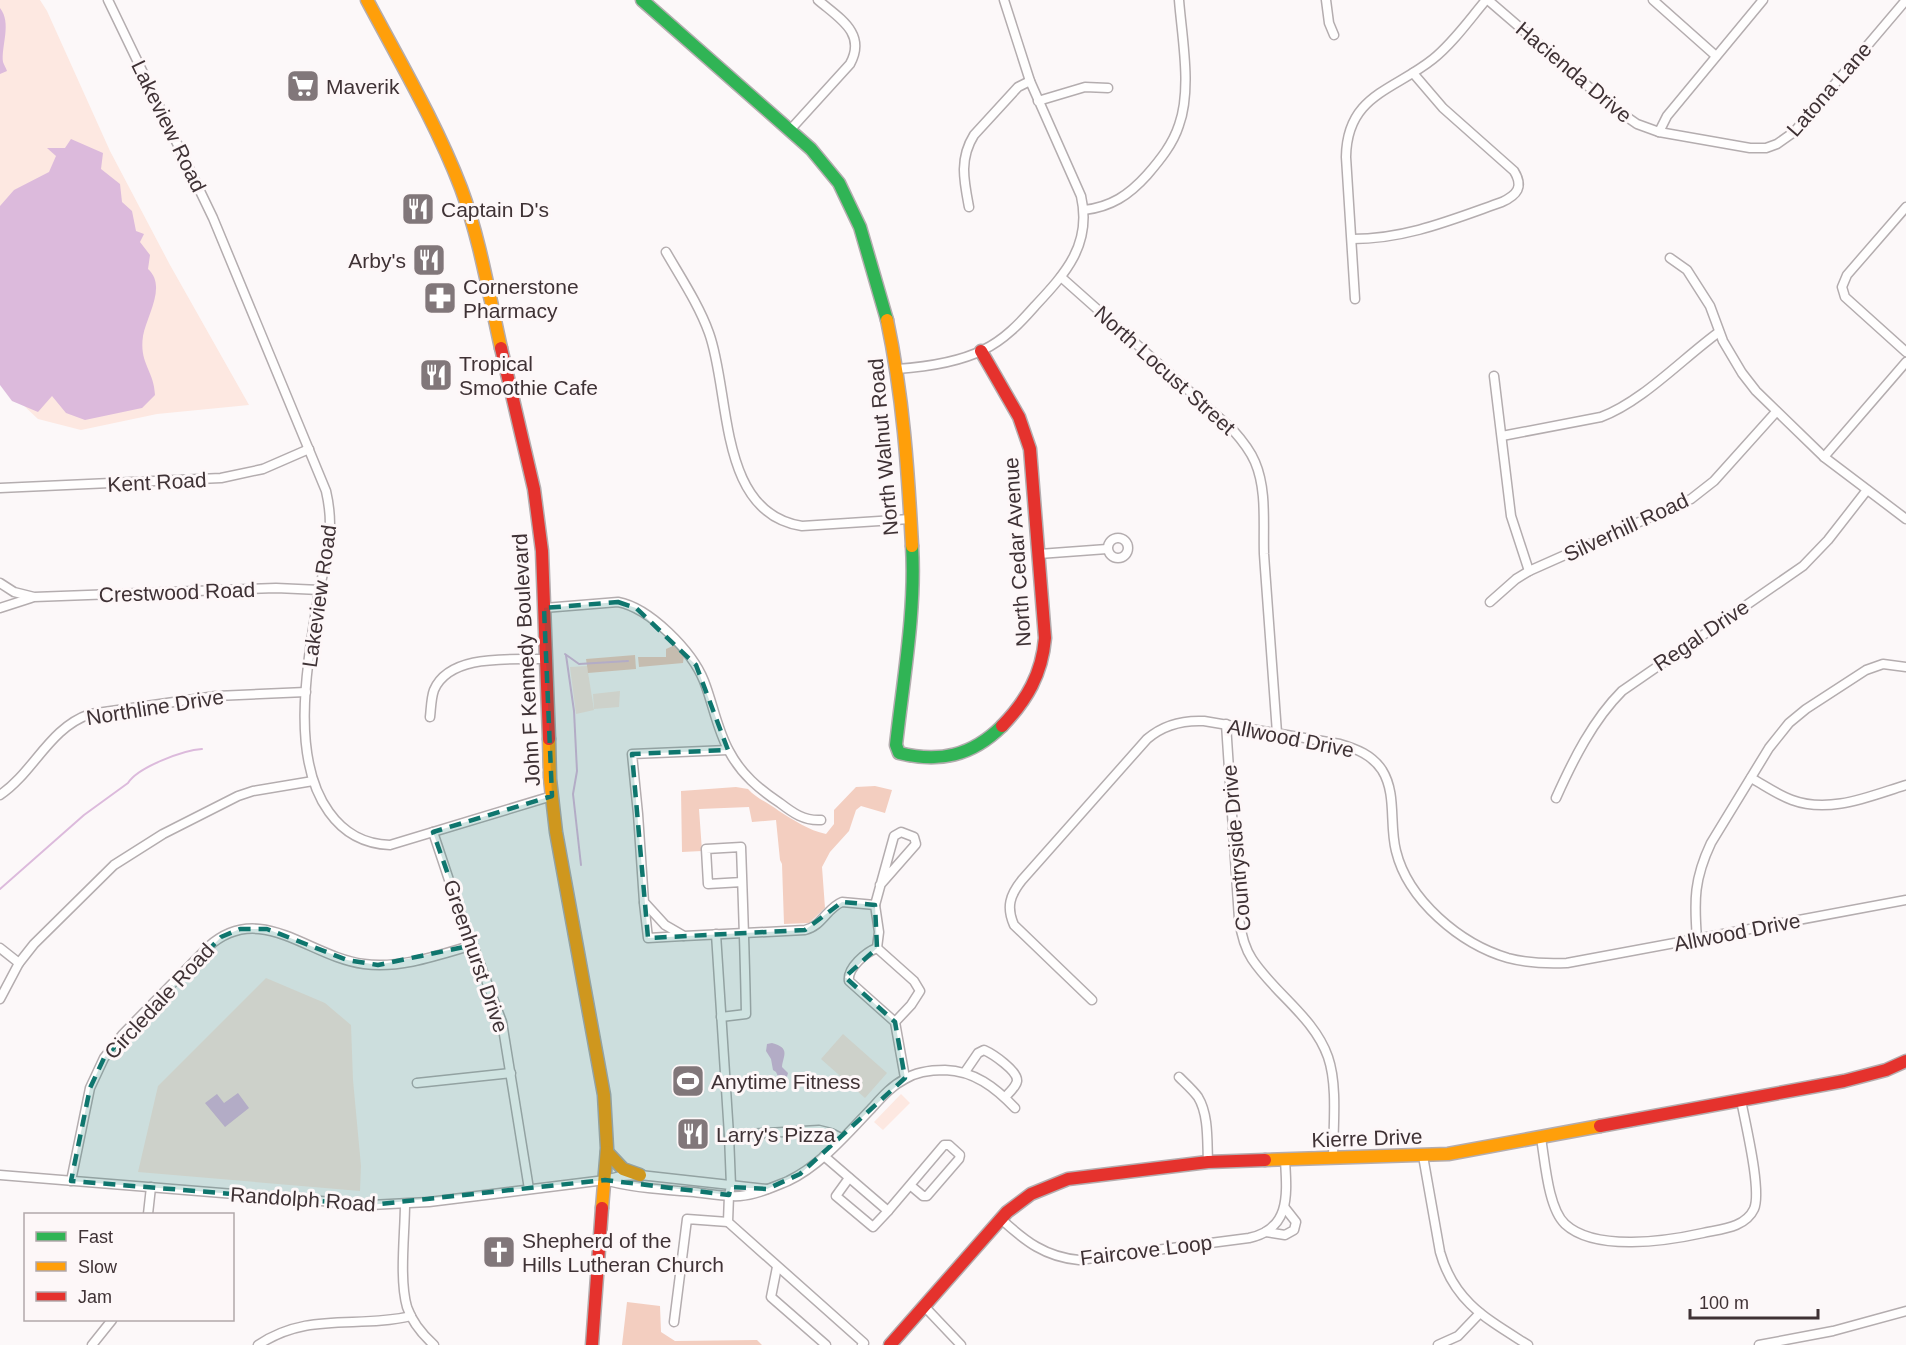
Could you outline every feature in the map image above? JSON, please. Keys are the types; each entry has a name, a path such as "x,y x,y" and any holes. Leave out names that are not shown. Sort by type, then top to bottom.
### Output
{"street":[{"name":"Lakeview Road","path":"108,0 213,218 326,491 330,516 328,554 320,590 306,692 308,762 321,800 333,818 347,832 365,841 390,845 552,796"},
{"name":"John F Kennedy Boulevard","path":"367,0 447,155 468,211 534,489 542,551 545,659 556,832 604,1095 605,1180 592,1345"},
{"name":"North Walnut Road","path":"642,0 790,130 825,164 839,183 855,214 887,320 897,369 905,428 913,562 896,745 899,753 915,757"},
{"path":"790,130 850,64 854,56 855,42 850,29 818,0"},
{"path":"897,369 946,362 981,351 1004,337 1061,277 1070,265 1079,244 1084,210 1078,186 1030,81 1004,0"},
{"path":"1084,210 1112,203 1131,191 1156,165 1173,139 1180,123 1185,87 1179,0"},
{"path":"1326,0 1334,36"},
{"path":"1355,299 1346,157 1354,118 1375,95 1413,72 1446,47 1487,0"},
{"name":"Hacienda Drive","path":"1487,0 1622,115 1637,124 1659,132 1736,146"},
{"path":"1653,0 1716,56"},
{"path":"1659,132 1667,116 1763,0"},
{"name":"Latona Lane","path":"1736,146 1766,147 1777,144 1794,132 1906,0"},
{"path":"1352,239 1395,237 1423,230 1502,202 1511,198 1518,191 1519,182 1514,171 1443,108 1413,72"},
{"path":"969,207 963,166 968,143 1018,87 1030,81"},
{"path":"1038,101 1085,87 1108,88"},
{"path":"1906,207 1846,275 1842,287 1845,297 1906,352"},
{"path":"666,252 710,333 731,447 755,500 772,516 783,522 802,526 910,519"},
{"path":"1670,258 1687,270 1710,306 1719,332 1742,373 1776,412 1824,457 1906,519"},
{"name":"North Locust Street","path":"1061,277 1232,429 1241,438 1255,462 1263,501 1264,553 1277,733"},
{"path":"1502,436 1601,417 1615,412 1719,332"},
{"name":"North Cedar Avenue","path":"915,757 953,754 983,742 1004,724 1031,690 1041,668 1045,638 1032,468 1025,432 1010,399 981,351"},
{"path":"1824,457 1906,362"},
{"path":"1494,376 1511,516 1529,571"},
{"name":"Silverhill Road","path":"1490,602 1516,579 1529,571 1691,499 1714,481 1776,412"},
{"name":"Kent Road","path":"0,488 221,478 263,469 309,449"},
{"name":"Regal Drive","path":"1556,798 1602,713 1622,690 1803,566 1828,540 1867,490"},
{"path":"1039,554 1107,549"},
{"name":"Crestwood Road","path":"0,583 14,592 34,597"},
{"name":"Crestwood Road","path":"0,608 34,597 276,588 320,590"},
{"path":"544,608 618,602 627,604 645,614 674,639 696,665 728,750 745,776 797,816 821,820"},
{"path":"429,717 434,691 443,678 455,668 474,662 545,659"},
{"path":"1697,939 1696,888 1702,861 1776,738 1806,709 1874,666 1888,663 1906,667"},
{"name":"Northline Drive","path":"0,795 12,785 59,732 74,721 90,714 216,696 306,692"},
{"name":"Allwood Drive","path":"1092,1000 1014,925 1010,914 1010,899 1022,880 1154,733 1174,723 1185,721 1226,724 1356,748 1377,763 1391,791 1392,834 1398,858 1407,878 1433,911 1452,928 1479,946 1507,958 1553,964 1906,900"},
{"name":"Countryside Drive","path":"1226,724 1241,933 1251,957 1311,1026 1329,1059 1333,1078 1333,1159"},
{"path":"728,750 632,754 648,938 806,930 815,927 837,904 847,902 875,905"},
{"path":"1751,778 1790,800 1806,805 1822,806 1836,805 1906,785"},
{"path":"0,999 19,963 44,932 114,865 136,849 238,795 313,781"},
{"name":"Greenhurst Drive","path":"433,832 499,1014 530,1189"},
{"path":"877,948 879,932 875,905 880,885 894,836 901,832 914,837 916,844 880,885"},
{"path":"721,1017 746,1014 741,847 706,849 708,884 742,882"},
{"path":"644,902 665,925 684,936"},
{"name":"Circledale Road","path":"71,1181 90,1088 104,1058 123,1034 208,947 221,937 240,929 267,929 347,960 378,965 402,963 473,945"},
{"path":"716,934 729,1135 731,1186 728,1222"},
{"path":"0,948 19,963"},
{"path":"877,948 865,954 850,971 849,981 895,1022 905,1078"},
{"path":"877,948 914,981 920,991 895,1022"},
{"path":"965,1072 978,1053 984,1050 991,1053 1015,1074 1017,1079 1005,1097"},
{"name":"Kierre Drive","path":"890,1345 1001,1219 1020,1201 1068,1179 1208,1162 1423,1156 1465,1152 1870,1076 1906,1061"},
{"name":"Randolph Road","path":"605,1180 629,1186 740,1196 767,1189 790,1180 824,1156 885,1094 905,1078 937,1070 965,1072 987,1083 1005,1097 1014,1108"},
{"path":"417,1083 511,1073"},
{"path":"1179,1077 1198,1096 1201,1103 1205,1120 1208,1162"},
{"path":"1541,1137 1554,1205 1558,1216 1570,1228 1578,1233 1605,1240 1636,1242 1676,1239 1739,1225 1754,1210 1757,1191 1741,1100"},
{"path":"729,1135 819,1130 842,1138"},
{"path":"849,1178 836,1196 873,1227 944,1145 949,1145 960,1155 927,1196 923,1196 910,1185"},
{"path":"606,1152 623,1169 640,1175"},
{"path":"824,1156 888,1211"},
{"path":"1423,1156 1444,1267 1454,1287 1480,1313 1528,1345"},
{"name":"Faircove Loop","path":"1001,1219 1036,1248 1057,1257 1079,1260 1249,1238 1266,1232 1285,1235 1294,1230 1296,1222 1285,1208 1285,1160"},
{"name":"Randolph Road","path":"0,1175 347,1203 405,1204 640,1175 767,1189"},
{"path":"148,1213 151,1187"},
{"path":"405,1204 405,1292 411,1316 421,1332 434,1345"},
{"path":"1266,1232 1279,1220 1285,1208"},
{"path":"674,1322 687,1219 728,1222 864,1343 862,1345"},
{"path":"777,1267 771,1297 826,1345"},
{"path":"924,1306 961,1345"},
{"path":"1759,1345 1833,1331 1906,1311"},
{"path":"1438,1345 1458,1336 1480,1313"},
{"path":"258,1345 280,1333 310,1324 395,1320 411,1316"},
{"path":"92,1345 111,1321"}],"highlighted area":[{"path":"618,602 636,608 696,665 728,750 632,754 648,938 805,930 842,902 875,905 877,948 845,977 895,1022 905,1078 800,1174 767,1189 731,1187 729,1195 605,1180 370,1205 71,1181 90,1088 104,1058 221,937 240,929 267,929 347,960 378,965 473,945 433,832 552,796 544,608"}],"shaded area":[{"path":"0,0 40,0 47,11 110,151 170,265 249,405 157,414 81,430 38,419 0,383"},
{"path":"0,8 6,27 3,62 7,71 0,74"},
{"path":"71,139 103,153 101,169 120,184 122,202 132,211 136,231 144,234 140,242 150,255 148,269 156,284 142,346 155,395 142,408 85,420 66,413 52,396 38,412 12,401 0,385 0,206 14,190 49,172 56,156 47,148 65,148"},
{"path":"675,645 684,655 683,663 639,667 638,657 666,657 666,649"},
{"path":"635,655 636,669 588,673 586,659"},
{"path":"587,666 594,710 576,714 570,667"},
{"path":"620,691 619,707 594,709 593,694"},
{"path":"875,786 892,790 885,813 861,806 856,810 849,831 830,852 822,867 825,908 809,923 784,924 782,864 776,820 752,822 749,807 699,809 702,851 682,852 681,791 736,787 748,789 796,822 826,834 834,824 834,810 856,787"},
{"path":"266,978 325,1003 351,1025 353,1080 361,1166 360,1191 138,1172 158,1086"},
{"path":"843,1034 887,1073 865,1098 821,1059"},
{"path":"772,1043 784,1050 782,1067 788,1073 786,1080 779,1079 773,1070 771,1059 766,1051 767,1044"},
{"path":"238,1093 249,1108 225,1127 205,1103 217,1094 224,1103"},
{"path":"901,1094 910,1103 883,1130 874,1122"},
{"path":"627,1302 660,1306 661,1332 675,1341 757,1340 762,1345 622,1345"}],"waterway":[{"path":"565,654 579,664 628,661"},
{"path":"566,655 574,711 577,771 573,794 581,865"},
{"path":"0,889 84,815 141,771 173,756 202,749"}],"traffic: fast":[{"path":"642,0 811,149 839,183 860,227 887,320"},
{"path":"912,546 911,620 896,745 899,753 928,757 954,754 979,744 1002,726"}],"traffic: slow":[{"path":"367,0 429,116 461,188 479,247 501,348"},
{"path":"887,320 901,404 912,546"},
{"path":"549,739 550,779 556,832 604,1095 607,1148 602,1208"},
{"path":"1265,1160 1448,1154 1600,1126"},
{"path":"607,1152 623,1169 640,1175"}],"traffic: jam":[{"path":"501,348 534,489 542,551 549,739"},
{"path":"981,351 1019,417 1030,449 1045,638 1041,663 1032,686 1002,726"},
{"path":"1600,1126 1844,1081 1886,1070 1906,1061"},
{"path":"890,1345 1007,1212 1031,1194 1068,1179 1208,1162 1265,1160"},
{"path":"592,1345 602,1208"}],"place":[{"name":"Maverik","path":"303,86"},
{"name":"Captain D's","path":"418,209"},
{"name":"Arby's","path":"429,260"},
{"name":"Cornerstone Pharmacy","path":"440,298"},
{"name":"Tropical Smoothie Cafe","path":"436,375"},
{"name":"Anytime Fitness","path":"688,1081"},
{"name":"Larry's Pizza","path":"693,1134"},
{"name":"Shepherd of the Hills Lutheran Church","path":"499,1252"}]}
